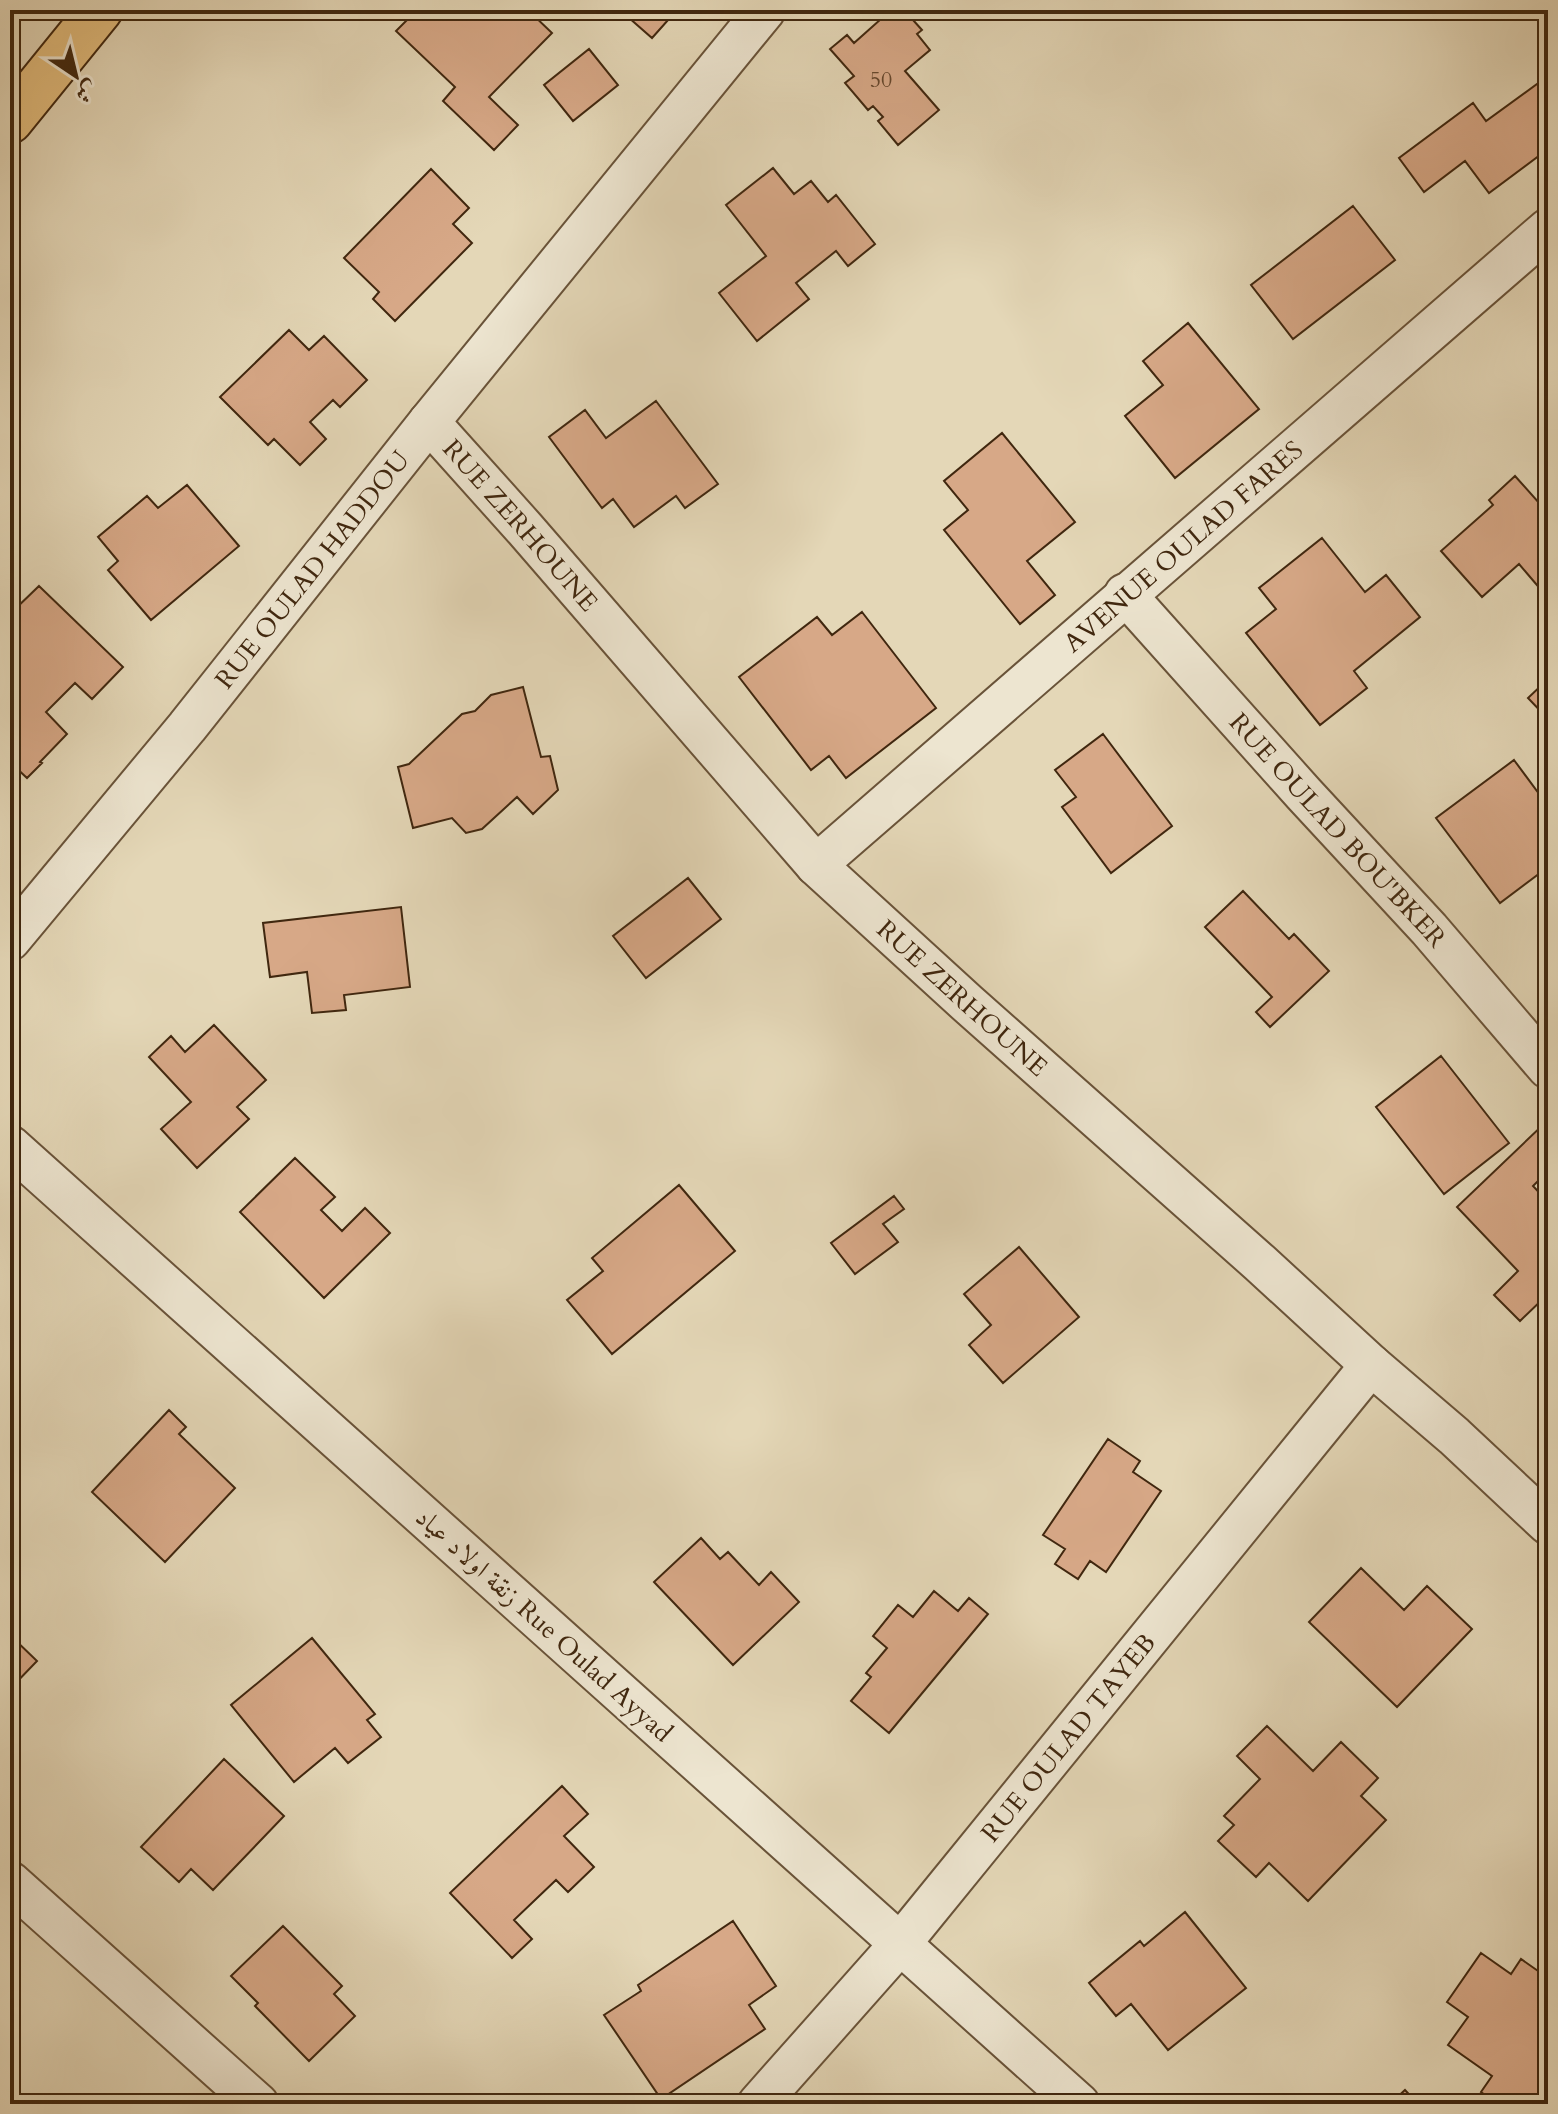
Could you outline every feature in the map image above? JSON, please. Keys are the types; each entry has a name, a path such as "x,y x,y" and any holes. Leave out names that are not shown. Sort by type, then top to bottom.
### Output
{"highway":[{"path":"10,121 100,10"}],"street":[{"name":"RUE OULAD HADDOU","path":"10,940 187,727 429,422 765,10"},
{"name":"AVENUE OULAD FARES","path":"816,865 1548,229"},
{"name":"RUE ZERHOUNE","path":"429,422 816,865 1371,1365 1454,1436 1548,1524"},
{"name":"RUE OULAD BOU'BKER","path":"1125,594 1429,929 1547,1065"},
{"name":"زنقة اولاد عياد Rue Oulad Ayyad","path":"10,1146 1079,2104"},
{"name":"RUE OULAD TAYEB","path":"758,2104 900,1944 1371,1365"},
{"path":"10,1882 258,2104"}],"building":[{"path":"417,10 528,10 552,33 489,97 518,125 494,150 443,101 455,87 396,31"},
{"path":"620,10 677,10 652,38"},
{"path":"880,10 904,10 922,30 917,34 930,50 905,71 939,110 898,145 878,121 883,117 873,106 868,110 845,83 854,76 830,49 847,35 854,43 881,19 876,14"},
{"path":"589,49 618,85 573,121 544,85"},
{"path":"1548,76 1548,149 1489,193 1465,161 1424,192 1399,158 1473,103 1486,121"},
{"path":"773,168 794,194 811,181 828,202 836,195 875,244 848,266 836,251 796,283 809,299 757,341 719,293 766,256 726,205"},
{"path":"431,169 469,208 453,224 472,243 395,321 373,299 379,292 344,258"},
{"path":"1353,206 1395,260 1293,339 1251,285"},
{"path":"1188,323 1259,409 1175,478 1125,416 1163,385 1143,361"},
{"path":"289,330 309,350 324,336 367,380 340,407 333,400 310,422 326,439 300,465 274,439 268,445 220,397"},
{"path":"656,401 718,484 685,508 676,496 634,527 613,499 602,508 549,437 585,410 606,438"},
{"path":"1002,433 1075,522 1027,561 1055,595 1020,624 944,530 968,510 944,481"},
{"path":"1515,476 1548,513 1548,598 1519,564 1482,597 1441,551 1493,505 1489,500"},
{"path":"187,485 239,546 151,620 108,570 118,561 98,537 147,496 158,508"},
{"path":"1322,538 1365,592 1386,575 1420,617 1354,671 1367,688 1320,725 1246,633 1276,609 1259,588"},
{"path":"39,586 123,667 92,699 75,683 46,712 67,734 27,778 10,762 10,614"},
{"path":"862,612 936,708 846,778 829,756 811,770 739,677 817,617 832,635"},
{"path":"1548,679 1548,719 1528,698"},
{"path":"523,687 541,757 550,756 558,790 533,814 517,797 482,829 466,833 452,818 413,828 398,767 409,764 462,714 475,711 491,695"},
{"path":"1103,734 1172,826 1111,873 1062,807 1076,797 1055,770"},
{"path":"1514,760 1548,806 1548,867 1500,903 1436,818"},
{"path":"688,878 721,919 646,978 613,936"},
{"path":"1243,891 1289,939 1294,934 1329,971 1270,1027 1256,1012 1272,997 1205,927"},
{"path":"401,907 410,987 344,995 346,1010 312,1013 307,972 270,977 263,923"},
{"path":"214,1025 266,1080 237,1107 249,1119 197,1168 161,1129 191,1102 149,1057 171,1036 185,1052"},
{"path":"1441,1056 1509,1143 1444,1194 1376,1107"},
{"path":"1547,1121 1548,1171 1533,1186 1548,1202 1548,1294 1520,1321 1494,1295 1518,1271 1457,1207"},
{"path":"295,1158 335,1197 321,1210 342,1231 365,1208 390,1233 324,1298 240,1212"},
{"path":"679,1185 735,1251 612,1354 567,1300 603,1271 592,1258"},
{"path":"894,1196 904,1209 883,1224 898,1242 855,1274 831,1243"},
{"path":"1019,1247 1079,1317 1003,1383 969,1345 991,1325 964,1294"},
{"path":"169,1410 186,1427 179,1434 235,1488 165,1562 92,1492"},
{"path":"1108,1439 1140,1461 1133,1472 1161,1491 1106,1572 1090,1561 1078,1579 1055,1564 1065,1549 1043,1535"},
{"path":"701,1538 720,1559 728,1552 759,1585 771,1572 799,1602 733,1665 654,1582"},
{"path":"1361,1568 1404,1610 1427,1586 1472,1629 1397,1707 1309,1622"},
{"path":"934,1591 958,1611 969,1598 988,1614 889,1733 851,1701 871,1677 866,1673 887,1648 873,1636 898,1605 913,1617"},
{"path":"10,1635 37,1661 10,1689"},
{"path":"312,1638 375,1714 367,1720 381,1737 348,1763 335,1748 294,1782 231,1705"},
{"path":"1267,1726 1313,1771 1341,1742 1378,1778 1361,1796 1386,1820 1308,1901 1269,1863 1256,1877 1218,1841 1234,1825 1224,1816 1260,1779 1237,1756"},
{"path":"224,1759 284,1816 213,1890 191,1869 179,1882 141,1847"},
{"path":"562,1786 588,1814 564,1836 594,1867 568,1892 556,1880 514,1920 532,1939 512,1958 450,1893"},
{"path":"1185,1912 1246,1988 1168,2050 1131,2004 1116,2016 1089,1983 1140,1941 1144,1946"},
{"path":"733,1921 776,1986 749,2005 765,2029 661,2099 604,2015 641,1991 638,1985"},
{"path":"283,1926 342,1986 334,1994 355,2016 309,2061 255,2006 258,2003 231,1976"},
{"path":"1481,1953 1511,1974 1521,1959 1548,1978 1548,2094 1541,2104 1497,2104 1481,2092 1492,2076 1448,2045 1468,2017 1447,2002"},
{"path":"1405,2090 1418,2104 1390,2104"}]}
